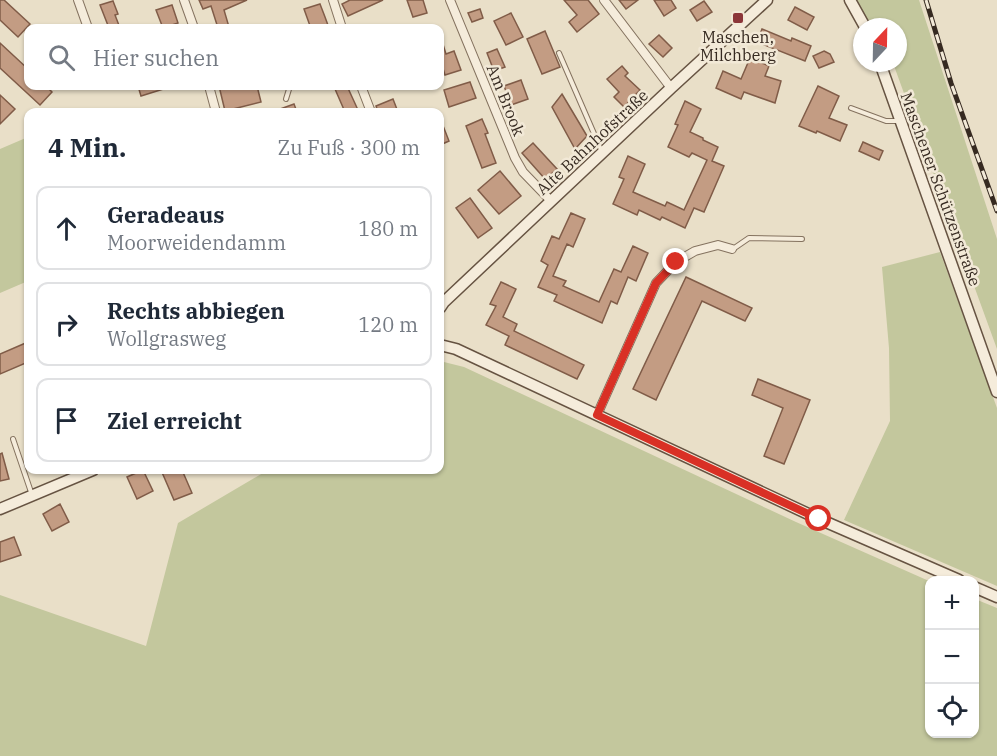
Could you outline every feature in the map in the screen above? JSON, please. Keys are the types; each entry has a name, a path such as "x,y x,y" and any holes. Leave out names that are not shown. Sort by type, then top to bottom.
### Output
{"street":[{"path":"78,0 87,24"},
{"path":"184,0 193,24"},
{"path":"333,0 341,24"},
{"name":"Am Brook","path":"450,0 515,158 523,172 551,201"},
{"path":"604,0 671,88"},
{"name":"Alte Bahnhofstraße","path":"444,302 767,0"},
{"path":"850,0 860,18"},
{"name":"Maschener Schützenstraße","path":"883,72 997,392"},
{"path":"210,90 215,108"},
{"path":"363,90 370,108"},
{"path":"597,415 656,283 676,262 695,251 718,245 732,249"},
{"path":"444,346 456,349 819,519 950,576"},
{"path":"0,509 79,474"},
{"path":"979,589 997,597"}],"lane":[{"path":"559,53 602,153"},
{"path":"286,99 289,90"},
{"path":"851,108 886,121 901,121"},
{"path":"732,249 749,238 802,239"},
{"path":"13,438 24,469"},
{"path":"26,474 33,495"}],"green space":[{"path":"855,0 919,0 997,239 997,349 896,72 907,72 907,18 866,18"},
{"path":"24,139 24,283 0,293 0,149"},
{"path":"940,252 997,408 997,586 979,578 979,576 974,576 844,520 890,421 889,348 882,267"},
{"path":"444,362 464,367 796,522 925,579 925,738 979,738 979,601 997,608 997,756 0,756 0,595 146,646 178,523 261,474 444,474"}],"building":[{"path":"0,0 4,0 30,24 24,24 24,30 18,37 0,20"},
{"path":"199,0 247,0 224,10 228,24 217,24 211,6 203,9"},
{"path":"350,0 383,0 348,16 342,4"},
{"path":"407,0 423,0 427,13 413,17"},
{"path":"564,0 588,0 599,14 577,32 569,22 577,15"},
{"path":"619,0 638,0 626,9"},
{"path":"654,0 671,0 676,8 664,16"},
{"path":"113,1 118,14 115,15 118,24 107,24 100,5"},
{"path":"704,1 712,12 697,21 690,10"},
{"path":"320,4 328,24 310,24 304,9"},
{"path":"172,5 178,23 161,24 156,10"},
{"path":"795,7 814,17 807,30 788,20"},
{"path":"480,9 483,18 472,22 468,13"},
{"path":"511,13 523,37 506,45 494,21"},
{"path":"762,29 791,41 792,38 811,46 805,61 757,42"},
{"path":"545,31 560,67 542,74 527,39"},
{"path":"659,35 672,48 663,57 649,44"},
{"path":"0,43 24,65 24,90 50,90 52,92 40,105 0,68"},
{"path":"444,48 446,54 454,51 461,70 445,75"},
{"path":"497,49 505,67 494,71 487,53"},
{"path":"824,51 830,54 834,62 819,68 813,56"},
{"path":"750,58 769,66 765,76 781,81 775,103 744,92 741,99 716,88 723,71 741,79"},
{"path":"622,66 628,73 625,76 640,90 624,107 614,97 619,92 607,79"},
{"path":"521,80 528,99 511,105 504,86"},
{"path":"470,82 476,98 449,107 444,90"},
{"path":"818,86 839,96 829,118 847,125 840,141 799,126"},
{"path":"139,90 160,90 141,96"},
{"path":"220,90 258,90 261,102 237,108 224,108"},
{"path":"335,90 349,90 357,108 343,108"},
{"path":"562,94 587,136 575,149 552,107"},
{"path":"0,95 15,109 0,124"},
{"path":"393,99 396,108 377,108 376,106"},
{"path":"685,101 701,109 690,132 718,147 712,161 724,166 704,212 694,208 685,228 662,217 660,220 639,210 637,215 613,204 624,179 619,177 628,156 645,164 633,192 665,206 667,202 684,210 707,160 692,153 689,157 668,147"},
{"path":"294,104 296,108 283,108"},
{"path":"482,119 496,163 482,168 466,126"},
{"path":"444,128 449,141 444,143"},
{"path":"863,142 883,151 879,160 859,151"},
{"path":"533,143 557,169 545,179 522,153"},
{"path":"500,171 521,196 499,214 478,190"},
{"path":"470,198 492,228 478,238 456,208"},
{"path":"571,213 585,219 573,247 567,244 553,276 566,281 563,286 599,302 614,269 621,272 633,246 648,253 636,281 628,277 617,304 611,301 602,323 554,301 557,295 538,287 548,265 541,261 552,236 559,239"},
{"path":"686,277 752,308 745,321 702,301 656,400 633,389"},
{"path":"501,282 516,289 503,317 517,324 514,331 584,365 577,379 505,345 509,336 486,325 496,306 490,304"},
{"path":"24,344 24,364 0,374 0,354"},
{"path":"758,379 810,400 784,464 764,456 783,408 752,395"},
{"path":"2,453 9,479 0,481 0,454"},
{"path":"134,474 145,474 153,491 137,499 127,477"},
{"path":"163,474 184,474 192,493 174,500"},
{"path":"60,504 69,522 52,531 43,514"},
{"path":"14,537 21,555 0,562 0,542"}],"railway":[{"path":"926,0 951,83 997,211"}],"place":[{"name":"Maschen, Milchberg","path":"738,18"}],"route":[{"path":"676,262 656,283 597,415 819,519"}]}
